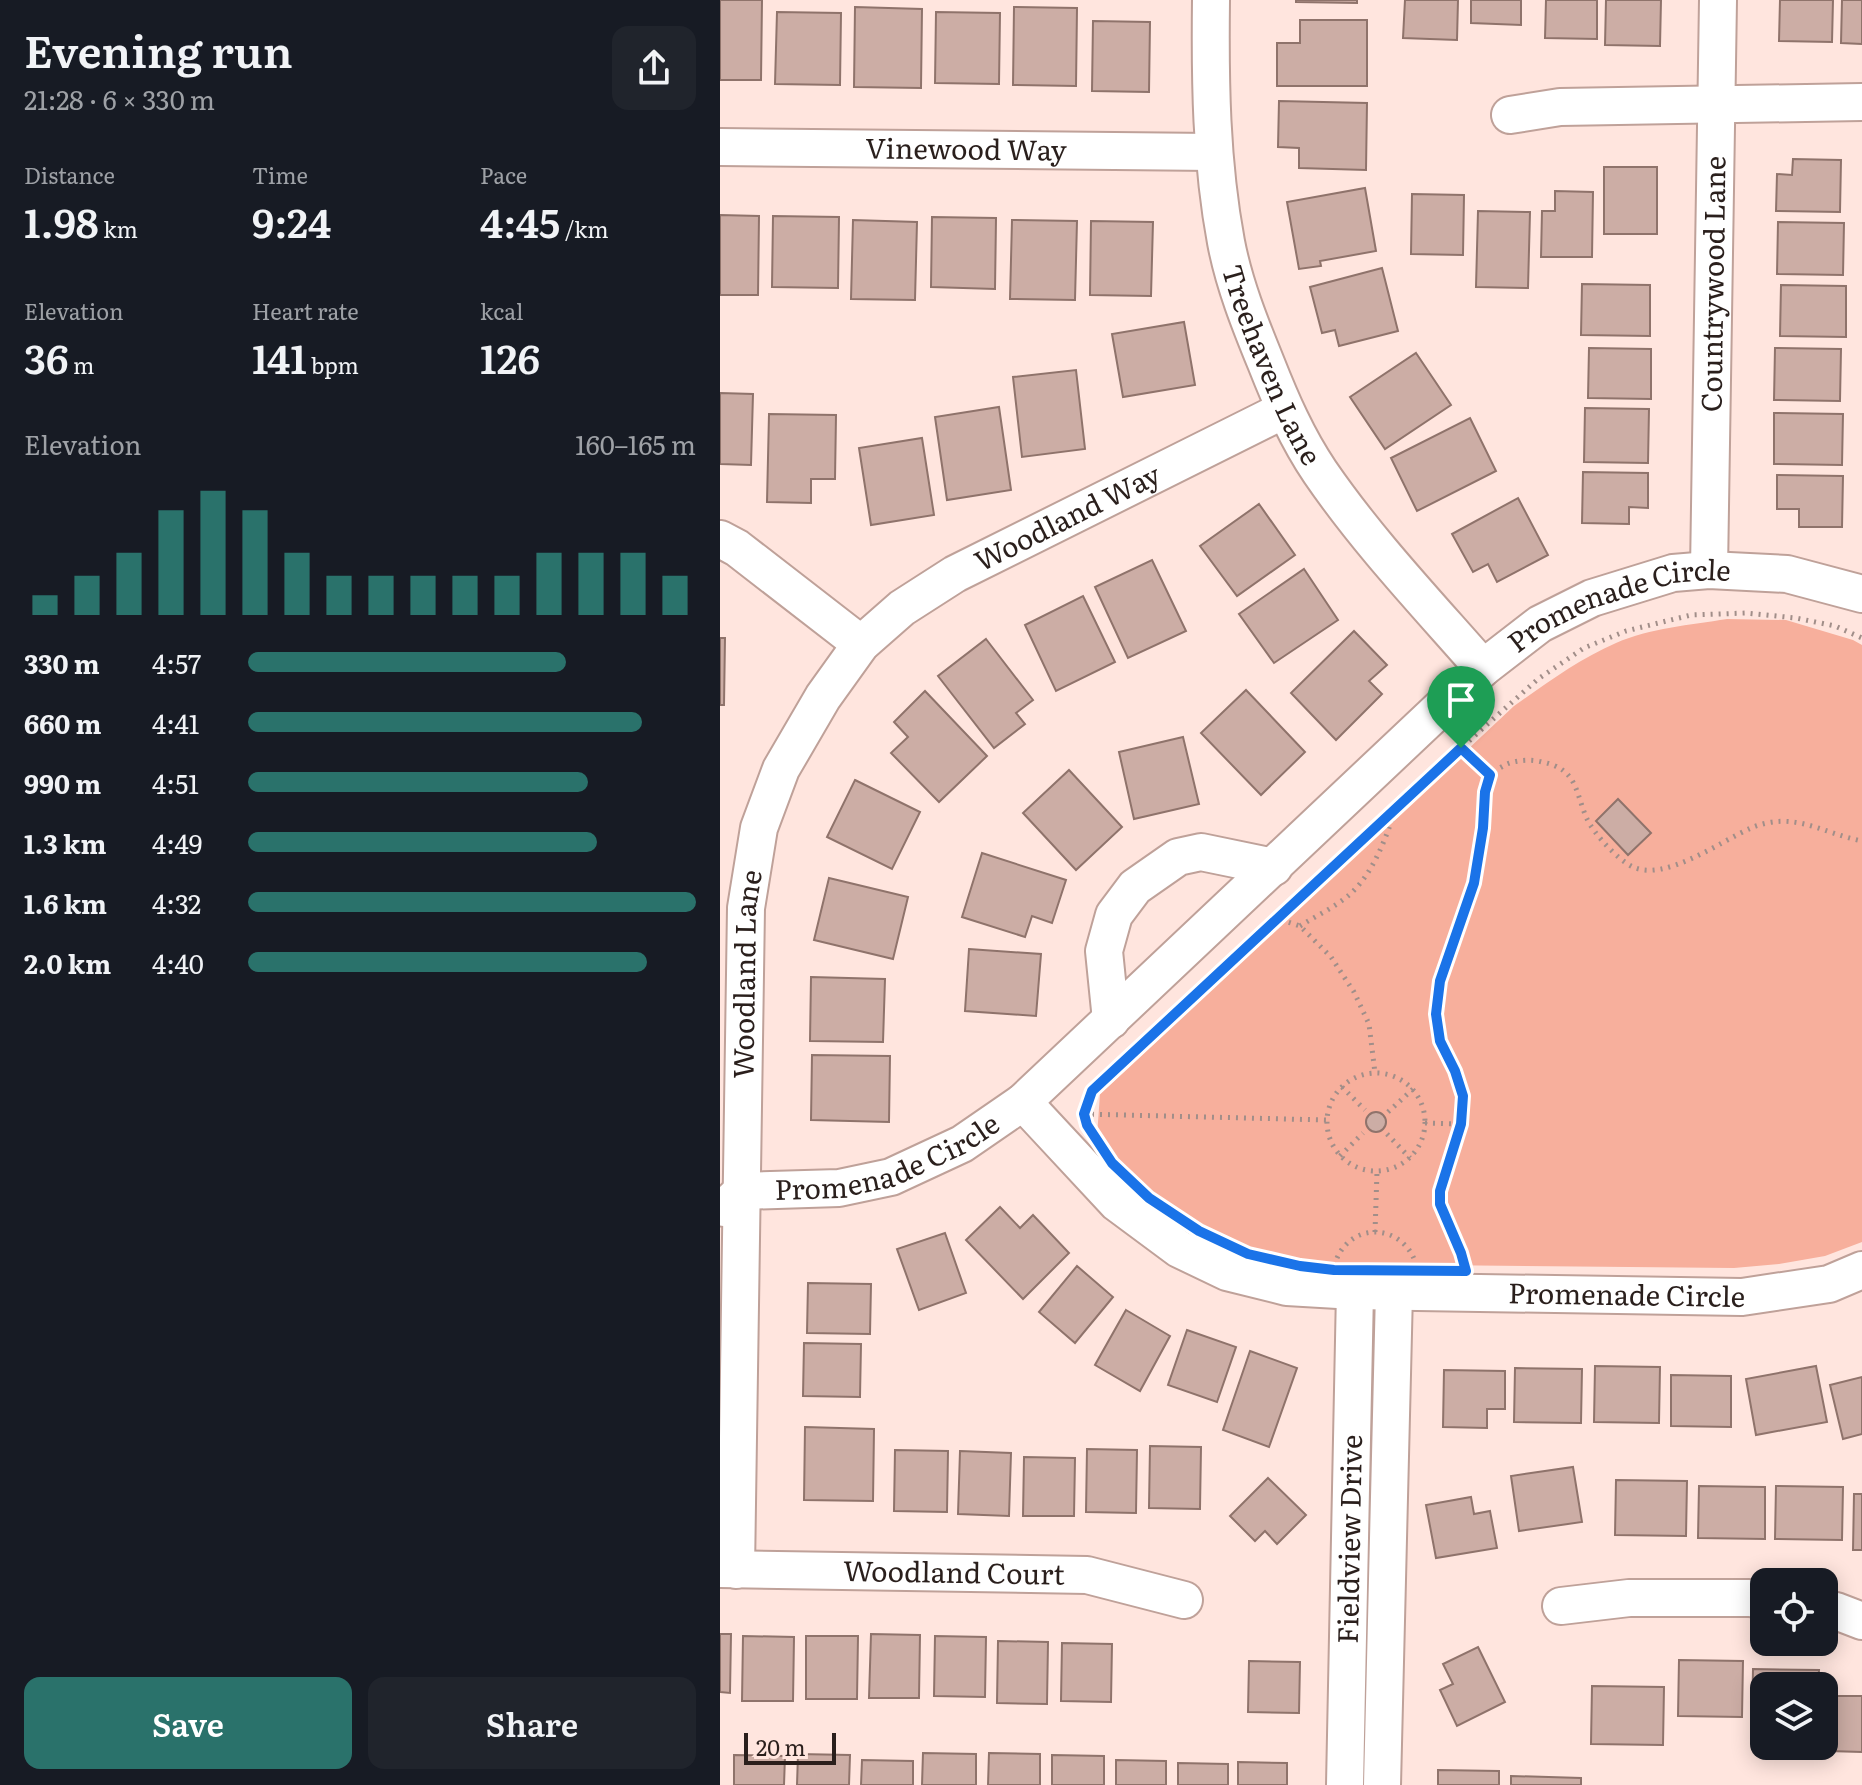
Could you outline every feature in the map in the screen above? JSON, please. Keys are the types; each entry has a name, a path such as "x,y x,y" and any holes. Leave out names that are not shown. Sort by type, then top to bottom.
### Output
{"street":[{"name":"Treehaven Lane","path":"1211,0 1213,152 1226,245 1247,317 1284,410 1319,471 1374,544 1483,668"},
{"name":"Countrywood Lane","path":"1709,570 1718,0"},
{"path":"1510,115 1560,107 1862,102"},
{"name":"Vinewood Way","path":"720,147 1213,152"},
{"name":"Woodland Way","path":"861,644 902,608 955,574 1284,410"},
{"path":"720,539 737,548 861,644"},
{"name":"Promenade Circle","path":"727,1190 839,1188 891,1177 962,1144 1023,1102 1483,668 1540,624 1592,598 1673,573 1709,570 1787,574 1862,594"},
{"name":"Woodland Lane","path":"728,1570 727,1190 746,908 759,828 781,769 823,697 861,644"},
{"path":"1111,1020 1104,951 1114,915 1135,887 1178,857 1201,852 1274,867"},
{"name":"Promenade Circle","path":"1023,1102 1117,1203 1179,1249 1227,1272 1287,1287 1394,1292 1742,1297 1829,1284 1862,1270"},
{"name":"Fieldview Drive","path":"1345,1785 1355,1291"},
{"name":"Fieldview Drive","path":"1382,1785 1394,1292"},
{"name":"Woodland Court","path":"728,1570 1087,1575 1184,1600"},
{"path":"1561,1606 1629,1598 1750,1598"},
{"path":"1838,1612 1862,1621"}],"path":[{"path":"1087,1125 1084,1114 1092,1091 1461,748 1538,679 1584,648 1626,631 1691,615 1746,613 1835,626 1862,638"},
{"path":"1461,748 1490,775"},
{"path":"1466,1271 1440,1204 1440,1191 1461,1124 1463,1096 1440,1041 1436,1014 1440,981 1474,883 1485,792 1490,775 1506,764 1534,760 1566,770 1578,792 1588,822 1622,861 1636,869 1673,866 1768,823 1807,824 1862,841"},
{"path":"1300,926 1349,895 1359,883 1386,839 1396,809"},
{"path":"1273,921 1300,926 1331,957 1354,992 1369,1024 1375,1073"},
{"path":"1375,1073 1396,1077 1413,1089 1425,1115 1425,1132 1419,1148 1394,1169 1377,1172 1361,1169 1340,1156 1329,1136 1326,1120 1330,1104 1342,1087 1350,1080 1375,1073"},
{"path":"1342,1087 1365,1110"},
{"path":"1388,1112 1413,1089"},
{"path":"1084,1114 1326,1120"},
{"path":"1425,1123 1461,1124"},
{"path":"1340,1156 1363,1133"},
{"path":"1387,1134 1410,1158"},
{"path":"1375,1232 1377,1172"}],"shaded area":[{"path":"1727,619 1786,620 1862,645 1862,1242 1825,1256 1734,1268 1334,1264 1260,1250 1216,1234 1173,1210 1131,1175 1097,1136 1100,1094 1514,706 1576,664 1616,643 1656,630"}],"building":[{"path":"720,0 762,0 761,80 720,80"},
{"path":"1357,0 1357,3 1296,2"},
{"path":"1405,0 1458,0 1457,40 1403,38"},
{"path":"1471,0 1521,0 1521,25 1471,23"},
{"path":"1546,0 1597,0 1597,39 1545,38"},
{"path":"1606,0 1661,0 1660,46 1605,45"},
{"path":"1780,0 1833,0 1832,42 1779,41"},
{"path":"1842,0 1862,0 1862,44 1841,43"},
{"path":"855,7 922,9 921,88 854,87"},
{"path":"1014,7 1077,8 1076,86 1013,85"},
{"path":"777,12 841,13 840,85 775,84"},
{"path":"936,12 1000,13 999,84 935,83"},
{"path":"1300,20 1367,20 1367,86 1277,86 1277,43 1300,43"},
{"path":"1093,21 1150,22 1149,92 1092,91"},
{"path":"1279,101 1367,103 1366,170 1299,168 1299,148 1278,147"},
{"path":"1793,159 1841,160 1840,212 1776,211 1777,174 1792,175"},
{"path":"1604,167 1657,167 1657,234 1604,234"},
{"path":"1365,188 1376,251 1320,261 1321,266 1299,269 1287,202"},
{"path":"1555,191 1593,192 1592,257 1541,257 1542,211 1555,211"},
{"path":"1412,194 1464,195 1463,255 1411,254"},
{"path":"1478,211 1530,212 1528,288 1476,287"},
{"path":"720,215 759,216 758,295 720,295"},
{"path":"773,216 839,217 838,288 772,287"},
{"path":"932,217 996,218 995,289 931,287"},
{"path":"853,220 917,222 915,300 851,299"},
{"path":"1012,220 1077,221 1075,300 1010,299"},
{"path":"1091,221 1153,222 1151,296 1090,295"},
{"path":"1778,222 1844,223 1843,275 1777,274"},
{"path":"1382,268 1398,331 1339,346 1335,330 1322,333 1310,287"},
{"path":"1582,284 1650,285 1650,336 1581,335"},
{"path":"1781,285 1846,286 1846,337 1780,336"},
{"path":"1184,322 1195,385 1123,397 1112,334"},
{"path":"1589,348 1651,349 1651,399 1588,398"},
{"path":"1775,348 1841,349 1840,401 1774,400"},
{"path":"1416,353 1451,405 1385,449 1350,397"},
{"path":"1076,370 1085,449 1022,457 1013,377"},
{"path":"720,393 753,394 751,465 720,464"},
{"path":"999,407 1011,490 947,500 935,417"},
{"path":"1585,408 1649,409 1648,463 1584,462"},
{"path":"1774,413 1843,414 1842,465 1774,464"},
{"path":"769,414 836,415 835,479 811,479 811,503 767,502"},
{"path":"1470,418 1496,471 1417,511 1391,458"},
{"path":"922,438 934,515 871,525 859,448"},
{"path":"1583,472 1648,473 1648,508 1629,507 1629,524 1582,523"},
{"path":"1777,475 1843,476 1842,527 1799,527 1799,509 1777,509"},
{"path":"1518,498 1548,555 1497,582 1488,564 1473,572 1452,534"},
{"path":"1259,504 1295,555 1237,596 1200,546"},
{"path":"1152,560 1186,631 1128,658 1095,587"},
{"path":"1304,569 1338,620 1274,663 1239,614"},
{"path":"1083,596 1115,662 1056,691 1025,625"},
{"path":"1354,631 1387,665 1369,681 1382,694 1336,740 1291,693"},
{"path":"720,638 725,638 724,705 720,705"},
{"path":"986,639 1033,700 1016,713 1025,724 994,748 938,676"},
{"path":"1246,690 1305,752 1261,795 1201,733"},
{"path":"925,691 987,756 939,802 891,753 908,737 894,722"},
{"path":"1183,737 1199,804 1134,819 1119,752"},
{"path":"1069,770 1122,827 1076,870 1023,813"},
{"path":"855,780 920,812 892,869 827,837"},
{"path":"1618,799 1651,833 1628,855 1596,821"},
{"path":"982,853 1066,880 1052,923 1032,916 1025,937 962,917"},
{"path":"829,878 908,897 893,959 814,940"},
{"path":"969,949 1041,954 1036,1016 965,1011"},
{"path":"811,977 885,979 883,1042 810,1041"},
{"path":"812,1055 890,1056 889,1122 811,1120"},
{"path":"1376,1112 1383,1115 1386,1122 1383,1129 1376,1132 1369,1129 1366,1122 1369,1115"},
{"path":"1000,1207 1020,1228 1033,1215 1069,1253 1023,1299 966,1240"},
{"path":"945,1233 966,1293 919,1310 897,1249"},
{"path":"1077,1266 1113,1297 1075,1343 1039,1312"},
{"path":"808,1283 871,1284 870,1334 807,1333"},
{"path":"1126,1310 1170,1336 1140,1391 1095,1365"},
{"path":"1187,1330 1236,1347 1217,1402 1168,1385"},
{"path":"804,1343 861,1344 860,1397 803,1396"},
{"path":"1250,1351 1297,1368 1269,1447 1223,1430"},
{"path":"1595,1366 1660,1367 1659,1423 1594,1422"},
{"path":"1816,1366 1827,1422 1756,1435 1746,1379"},
{"path":"1515,1368 1582,1369 1581,1423 1514,1422"},
{"path":"1444,1370 1505,1371 1505,1409 1487,1409 1487,1428 1443,1427"},
{"path":"1671,1375 1731,1376 1731,1427 1671,1426"},
{"path":"1862,1377 1862,1434 1843,1439 1830,1385"},
{"path":"805,1427 874,1429 873,1501 804,1500"},
{"path":"1150,1446 1201,1447 1200,1509 1149,1508"},
{"path":"1087,1449 1137,1450 1136,1513 1086,1512"},
{"path":"895,1450 948,1451 947,1512 894,1511"},
{"path":"960,1451 1011,1453 1009,1516 958,1514"},
{"path":"1024,1457 1075,1458 1074,1516 1023,1516"},
{"path":"1573,1467 1582,1522 1519,1531 1511,1476"},
{"path":"1268,1478 1306,1515 1277,1544 1265,1531 1255,1541 1230,1516"},
{"path":"1616,1480 1687,1481 1686,1536 1615,1535"},
{"path":"1699,1486 1765,1487 1765,1539 1698,1538"},
{"path":"1776,1486 1843,1487 1842,1540 1775,1539"},
{"path":"1854,1494 1862,1494 1862,1550 1853,1550"},
{"path":"1471,1497 1474,1514 1490,1511 1497,1548 1436,1558 1426,1505"},
{"path":"720,1634 731,1634 730,1693 720,1692"},
{"path":"871,1634 920,1635 919,1698 869,1698"},
{"path":"743,1636 794,1637 793,1701 742,1701"},
{"path":"806,1636 858,1636 857,1699 806,1699"},
{"path":"935,1636 986,1637 985,1697 934,1696"},
{"path":"998,1641 1048,1642 1047,1704 997,1703"},
{"path":"1062,1643 1112,1644 1111,1702 1061,1701"},
{"path":"1478,1647 1505,1702 1457,1726 1440,1690 1453,1684 1443,1664"},
{"path":"1679,1660 1743,1661 1742,1717 1678,1716"},
{"path":"1249,1661 1300,1662 1299,1713 1248,1712"},
{"path":"1753,1669 1819,1670 1819,1672 1753,1672"},
{"path":"1592,1686 1664,1687 1663,1745 1591,1744"},
{"path":"1838,1696 1862,1696 1862,1752 1838,1751"},
{"path":"923,1753 976,1754 976,1785 922,1785"},
{"path":"989,1753 1040,1754 1040,1785 988,1785"},
{"path":"798,1754 850,1755 849,1785 797,1785"},
{"path":"734,1755 785,1756 784,1785 734,1785"},
{"path":"1052,1755 1104,1756 1104,1785 1052,1785"},
{"path":"862,1760 913,1761 913,1785 861,1785"},
{"path":"1116,1760 1166,1761 1166,1785 1116,1785"},
{"path":"1238,1762 1287,1763 1287,1785 1238,1785"},
{"path":"1178,1763 1228,1764 1228,1785 1178,1785"},
{"path":"1438,1770 1499,1771 1499,1785 1438,1785"},
{"path":"1511,1776 1581,1778 1581,1785 1511,1785"}],"route":[{"path":"1461,748 1490,775 1485,792 1474,883 1440,981 1436,1014 1440,1041 1463,1096 1461,1124 1440,1191 1440,1204 1466,1271 1334,1270 1300,1266 1248,1254 1199,1231 1149,1198 1112,1163 1087,1125 1084,1114 1092,1091 1461,748"}]}
